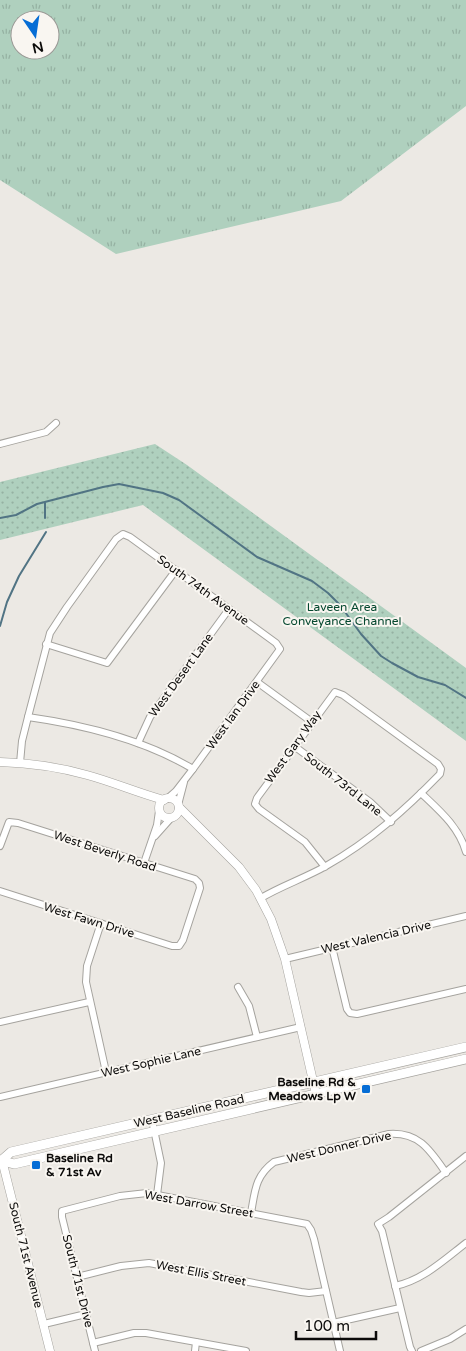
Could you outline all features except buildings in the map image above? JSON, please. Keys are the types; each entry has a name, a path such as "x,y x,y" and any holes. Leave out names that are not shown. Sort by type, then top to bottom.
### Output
{"main road":[{"name":"West Baseline Road","path":"1,1160 11,1152 464,1047"},
{"name":"West Baseline Road","path":"1,1160 14,1164 466,1060"}],"street":[{"path":"0,442 46,432 56,423"},
{"name":"South 74th Avenue","path":"46,644 50,633 67,607 116,540 123,534 130,537 229,608 276,643 280,649"},
{"path":"20,763 22,741 46,644 106,663 176,570"},
{"name":"West Desert Lane","path":"138,743 150,717 229,608"},
{"name":"West Ian Drive","path":"165,799 185,780 280,649"},
{"path":"257,682 312,722"},
{"name":"West Gary Way","path":"324,867 305,842 259,809 255,804 257,798 294,746 335,692 343,695 438,764 441,769 440,774 421,793"},
{"path":"28,717 65,722 138,743 193,769"},
{"name":"South 73rd Lane","path":"294,746 370,802 390,822"},
{"path":"0,762 43,766 88,775 135,791 174,800 198,827 231,858 260,898 272,919 285,959 316,1094"},
{"name":"West Ian Drive","path":"178,806 185,780"},
{"path":"135,791 152,802 162,816 198,827"},
{"path":"260,898 324,867 361,845 390,822 421,793 456,828 465,844 466,852"},
{"path":"144,863 159,819 160,804 165,799"},
{"path":"154,837 178,813 178,806"},
{"name":"West Beverly Road","path":"0,846 9,822 18,823 195,879 199,883 200,888 183,940 179,946"},
{"name":"West Fawn Drive","path":"0,892 172,946 179,946"},
{"name":"West Valencia Drive","path":"285,959 466,916"},
{"path":"101,923 87,966 86,987 106,1072"},
{"path":"332,947 347,1009 350,1013 357,1014 466,989"},
{"path":"238,987 249,1006 257,1038"},
{"path":"0,1022 89,1002"},
{"name":"West Sophie Lane","path":"0,1097 301,1027"},
{"path":"464,1047 466,1060"},
{"path":"152,1120 161,1164 157,1195"},
{"name":"West Donner Drive","path":"250,1213 258,1181 264,1170 274,1162 384,1135 403,1134 416,1139 426,1147 446,1173"},
{"path":"412,1351 382,1231 378,1224 390,1217 466,1156"},
{"name":"South 71st Avenue","path":"1,1160 50,1351"},
{"name":"West Darrow Street","path":"62,1211 130,1194 157,1195 307,1224 314,1239 326,1290"},
{"name":"South 71st Drive","path":"62,1211 95,1351"},
{"path":"395,1286 408,1283 423,1276 466,1243"},
{"name":"West Ellis Street","path":"77,1277 121,1266 149,1263 301,1292 309,1293 326,1290"},
{"path":"326,1290 340,1351"},
{"path":"333,1323 400,1308"},
{"path":"44,1324 86,1314"},
{"path":"421,1351 450,1339 466,1329"},
{"path":"93,1343 134,1333 146,1333 246,1351"},
{"path":"195,1351 196,1342"}],"green space":[{"path":"0,0 466,0 466,106 341,201 116,254 0,180"},
{"name":"Laveen Area Conveyance Channel","path":"155,444 187,465 466,668 466,741 143,505 0,540 0,482"}],"waterway":[{"path":"0,518 16,515 37,504 119,484 163,493 179,500 257,557 312,581 340,605 361,634 381,656 418,677 445,685 466,698"},
{"path":"45,503 45,518"},
{"path":"0,626 7,602 19,576 46,532"}],"place":[{"name":"Baseline Rd & Meadows Lp W","path":"366,1089"},
{"name":"Baseline Rd & 71st Av","path":"36,1165"}]}
